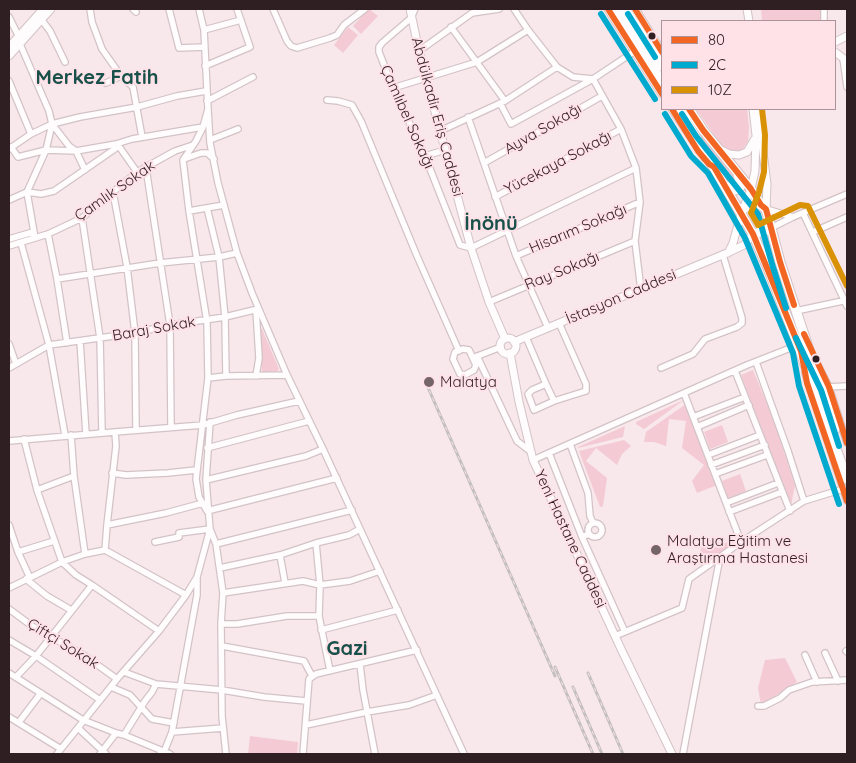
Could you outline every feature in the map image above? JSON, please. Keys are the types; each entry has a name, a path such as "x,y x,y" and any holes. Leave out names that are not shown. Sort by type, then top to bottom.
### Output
{"highway":[{"path":"616,9 661,80"},
{"path":"625,9 661,64"},
{"path":"680,110 724,185 742,211 768,268 802,346 847,479"},
{"path":"690,110 764,207 796,311 802,346 826,387 847,464"},
{"path":"724,185 734,190 741,188 741,182 735,169"},
{"path":"742,211 752,204 764,207"},
{"path":"752,234 769,227"},
{"path":"768,268 767,254 770,248 773,248 776,252 780,262"}],"main road":[{"path":"9,47 43,9"},
{"path":"9,56 50,9"},
{"name":"Abdülkadir Eriş Caddesi","path":"410,9 419,51 471,248 489,302 505,339"},
{"path":"608,9 661,92"},
{"path":"635,9 661,50"},
{"path":"673,110 698,151 714,167"},
{"path":"725,254 733,243 755,172 756,135 753,110"},
{"path":"759,110 767,184 764,207"},
{"path":"717,148 729,154 739,155 748,152 753,146 756,135"},
{"name":"İstasyon Caddesi","path":"514,342 725,254 744,245 752,234"},
{"path":"510,338 514,342 515,348 510,353 503,352 501,342 510,338"},
{"name":"Yeni Hastane Caddesi","path":"510,353 533,460 653,717 677,754"}],"street":[{"path":"90,9 92,22 102,49 122,76 133,87 142,137"},
{"path":"169,9 179,48 204,47"},
{"path":"199,9 204,30 210,142 237,253 257,310 352,510 464,754"},
{"path":"205,66 250,47 237,9"},
{"path":"273,9 287,41 291,46 297,48 337,34 344,24 365,9"},
{"path":"411,18 415,9"},
{"path":"419,51 472,12 499,9"},
{"path":"514,9 557,67 573,77 593,79"},
{"path":"9,17 18,35"},
{"name":"Çamlıbel Sokağı","path":"411,18 379,47 379,52 393,88 425,156 460,245 471,248"},
{"path":"41,19 50,31 66,62"},
{"path":"204,30 241,20"},
{"path":"451,27 503,102 510,124 593,79 635,51"},
{"path":"393,88 477,62 528,30"},
{"path":"9,239 34,235 27,192 46,150 52,124 49,110 20,44"},
{"path":"845,60 847,87"},
{"path":"440,131 503,102 557,67"},
{"path":"106,83 122,76"},
{"path":"207,101 253,77"},
{"path":"593,79 621,129 636,168 640,202 635,242 641,290"},
{"path":"9,81 30,134"},
{"path":"203,127 142,137 117,145 76,151 46,150 18,157 10,148 30,134 52,124 137,107 206,90"},
{"name":"Ayva Sokağı","path":"484,163 602,96"},
{"path":"327,100 338,100 352,105 361,122 459,351"},
{"path":"207,511 199,497 196,470 208,378 207,320 196,259 183,160 203,127 208,109"},
{"path":"468,117 516,256 548,328"},
{"path":"52,124 69,146 76,151 85,170"},
{"path":"195,143 204,140 210,142 238,129"},
{"name":"Yücekaya Sokağı","path":"495,197 621,129"},
{"name":"Çamlık Sokak","path":"9,246 21,244 34,235 48,234 82,218 138,172 195,143"},
{"path":"9,200 27,192 41,194 54,191 117,145"},
{"path":"117,145 138,172"},
{"path":"425,156 445,150"},
{"path":"183,160 200,153 207,153 214,160"},
{"path":"146,168 170,325 171,427"},
{"path":"471,248 636,168"},
{"path":"113,192 135,333 136,430"},
{"path":"769,227 846,197"},
{"name":"Hisarım Sokağı","path":"516,256 640,202"},
{"path":"189,211 224,205"},
{"path":"764,207 792,217"},
{"path":"207,208 220,257 225,317 226,376"},
{"path":"796,311 847,302 803,213"},
{"path":"813,232 847,217"},
{"path":"82,218 100,338 102,432"},
{"path":"48,234 68,343"},
{"name":"Ray Sokağı","path":"489,302 635,242"},
{"path":"21,244 49,346 68,435 85,554"},
{"path":"57,279 160,263 220,257 237,253"},
{"path":"661,368 693,354 705,339 737,327 742,323 725,254"},
{"path":"256,376 259,358 257,310"},
{"name":"Baraj Sokak","path":"9,368 49,346 135,333 257,310"},
{"path":"546,384 532,390 528,394 534,410 554,401 569,398 586,391 586,384 559,323"},
{"path":"526,337 554,401"},
{"path":"80,341 86,434"},
{"path":"9,344 16,364"},
{"path":"533,460 735,370 802,346 806,379 847,501"},
{"path":"475,357 501,347"},
{"path":"475,357 476,365 474,370 465,375 460,374 453,359 455,352 463,349 469,350 475,357 517,441 530,451"},
{"path":"756,362 804,501"},
{"path":"735,370 790,511"},
{"path":"208,378 287,375"},
{"path":"847,386 826,387 845,431 847,443"},
{"path":"684,393 741,542"},
{"path":"693,416 745,397"},
{"path":"9,441 203,424 300,401"},
{"path":"697,427 749,405"},
{"path":"207,448 309,421"},
{"path":"210,422 207,448 207,511 210,529 216,544 223,594 221,624 222,690 226,754"},
{"path":"105,550 116,446 115,432"},
{"path":"708,455 760,435"},
{"path":"24,439 30,469 62,562 76,575 159,631"},
{"path":"570,444 588,493 590,516 593,523"},
{"path":"711,465 764,445"},
{"path":"206,480 306,456 323,449"},
{"path":"549,453 582,537 626,632"},
{"path":"715,474 767,455"},
{"path":"112,473 126,475 196,470"},
{"path":"37,490 74,476"},
{"path":"207,511 337,478"},
{"path":"726,503 778,483"},
{"path":"615,636 682,608 689,579 804,501 843,489"},
{"path":"729,512 782,492"},
{"path":"107,525 166,513 202,503"},
{"path":"216,544 352,510"},
{"path":"593,523 600,524 602,531 598,537 590,534 588,528 593,523"},
{"path":"9,525 28,579 47,596 72,610"},
{"path":"155,542 179,537 179,534 210,529"},
{"path":"57,754 117,679 159,631 186,594 196,577 210,529"},
{"path":"220,568 280,555 316,543 349,535 360,529"},
{"path":"582,537 590,534"},
{"path":"18,552 54,541"},
{"path":"316,543 320,586 319,616 330,671"},
{"path":"9,588 62,562 85,554 105,550 186,594"},
{"path":"280,555 285,583"},
{"path":"677,754 720,557"},
{"path":"223,594 303,581 320,586 350,581 380,571"},
{"path":"9,673 83,720 165,753 174,724 197,595 196,577"},
{"path":"16,677 36,656 92,585"},
{"name":"Çiftçi Sokak","path":"9,609 117,679"},
{"path":"321,630 398,610"},
{"path":"221,624 237,624 287,616 319,616"},
{"path":"9,640 36,656 100,700"},
{"path":"222,646 304,661 312,676"},
{"path":"304,754 306,701 309,679 312,676 417,650"},
{"path":"825,653 838,681"},
{"path":"805,654 817,682"},
{"path":"360,664 374,754"},
{"path":"124,672 156,684 306,701"},
{"path":"758,706 764,706 780,698 789,690 812,682 847,680"},
{"path":"124,735 156,684"},
{"path":"111,687 130,695 152,719 174,724"},
{"path":"19,722 40,693"},
{"path":"306,726 367,712 409,705 437,695"},
{"path":"9,717 61,749"},
{"path":"78,728 103,753 116,733"},
{"path":"172,732 224,728"}],"shaded area":[{"path":"369,9 378,16 361,34 353,26"},
{"path":"761,9 820,9 821,20 762,20"},
{"path":"348,27 358,35 343,53 334,45"},
{"path":"684,110 688,110 737,178 731,187"},
{"path":"697,110 747,110 748,141 743,149 736,151 728,150 720,143"},
{"path":"260,329 262,329 279,369 275,374 262,374"},
{"path":"753,370 773,418 795,486 791,505 741,375"},
{"path":"684,400 644,429 636,424 636,422"},
{"path":"686,404 717,485 697,493 692,481 704,465 682,448 686,421 669,419 666,446 654,442 644,442 646,432"},
{"path":"722,425 728,442 710,449 704,432"},
{"path":"625,426 623,437 578,448 578,447"},
{"path":"624,440 631,446 622,454 617,465 596,448 586,461 607,478 603,506 600,507 579,451"},
{"path":"740,474 746,491 728,498 722,481"},
{"path":"736,539 738,542 706,564 700,553 702,544 712,540 715,547"},
{"path":"785,658 797,682 761,705 758,688 765,660"},
{"path":"250,736 298,742 297,754 248,754"}],"railway":[{"path":"426,383 555,676"},
{"path":"555,667 593,754"},
{"path":"588,673 623,754"},
{"path":"573,687 602,754"}],"transit line":[{"name":"80","path":"608,9 661,92"},
{"name":"80","path":"635,9 661,50"},
{"name":"2C","path":"601,14 655,99"},
{"name":"2C","path":"628,14 655,57"},
{"name":"80","path":"673,110 698,151 714,167 753,234 801,351 807,383 847,501"},
{"name":"80","path":"690,110 703,130 766,209 794,305"},
{"name":"10Z","path":"762,110 765,135 764,172 751,213 758,225 800,205 808,206 847,286"},
{"name":"2C","path":"665,114 691,156 708,173 745,238 793,353 799,386 839,504"},
{"name":"2C","path":"682,114 696,136 758,214 786,308"},
{"name":"80","path":"804,334 829,387 847,443"},
{"name":"2C","path":"796,338 821,390 839,446"}],"place":[{"name":"Malatya","path":"429,382"},
{"name":"Malatya Eğitim ve Araştırma Hastanesi","path":"656,550"}],"district":[{"name":"Merkez Fatih","path":"97,78"},
{"name":"İnönü","path":"491,224"},
{"name":"Gazi","path":"347,649"}]}
